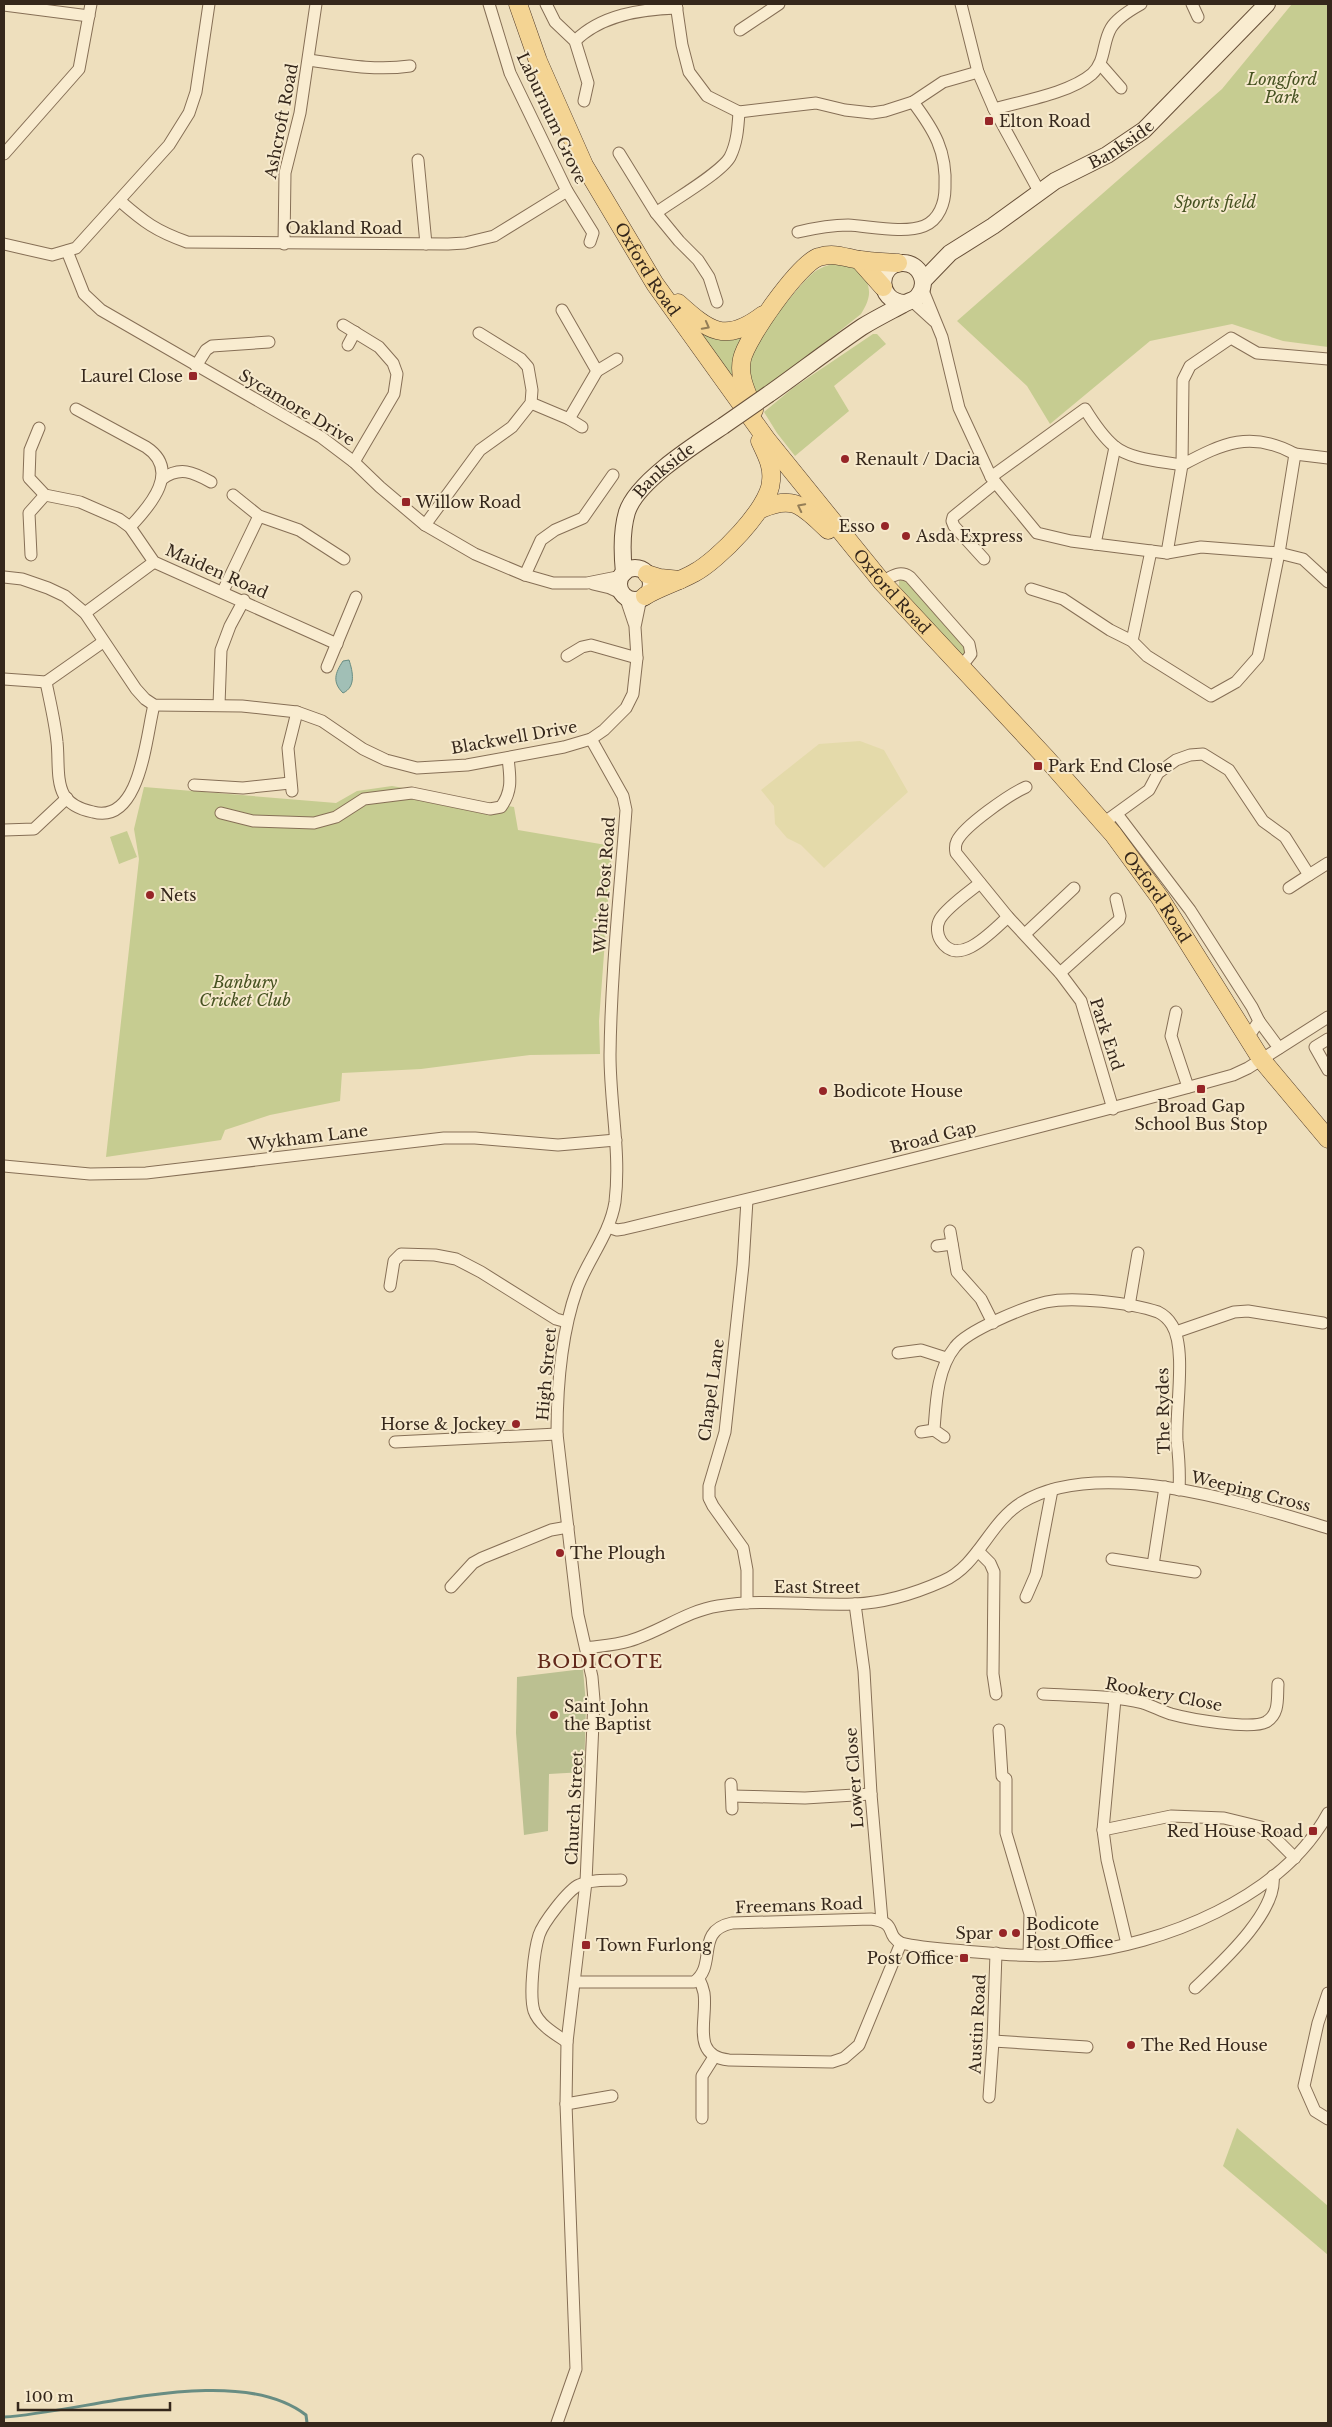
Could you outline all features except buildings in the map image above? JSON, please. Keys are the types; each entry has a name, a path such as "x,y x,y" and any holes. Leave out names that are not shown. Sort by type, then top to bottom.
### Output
{"main road":[{"name":"Oxford Road","path":"518,4 538,61 584,165 655,284 767,440 882,582 1047,759 1112,834 1160,898 1261,1059 1328,1139"},
{"path":"767,440 746,392 741,366 747,346 770,309 810,261 834,254 858,260 904,264"},
{"path":"858,260 884,290"},
{"path":"655,284 697,321 715,330 724,332 742,329 770,309"},
{"path":"634,596 681,580 695,573 713,559 760,510 769,494 772,475 768,459 749,415"},
{"path":"760,510 779,503 801,505 846,547 865,560"},
{"path":"645,572 660,578 681,580"}],"street":[{"path":"5,151 79,69 91,4"},
{"path":"4,244 45,255 67,251 85,240 168,145 188,113 196,92 209,4"},
{"name":"Ashcroft Road","path":"284,244 285,173 300,113 316,4"},
{"name":"Laburnum Grove","path":"490,4 510,73 567,191 592,233 590,242"},
{"path":"546,4 555,22 575,41 588,83 584,101"},
{"path":"740,30 779,4"},
{"path":"962,4 978,72 994,109 1040,193"},
{"path":"994,109 1070,86 1091,74 1100,64 1111,28 1132,8 1141,4"},
{"path":"1192,4 1198,17"},
{"name":"Bankside","path":"923,284 950,253 1072,172 1107,155 1144,130 1267,4"},
{"path":"4,5 89,16"},
{"path":"575,41 584,32 602,22 634,13 676,6 682,46 689,72 707,96 739,112 816,103 845,110 872,113 885,111 913,102 943,82 978,72"},
{"path":"309,60 362,68 410,66"},
{"path":"1100,64 1121,88"},
{"path":"798,232 821,226 904,229 924,226 936,216 945,202 944,156 932,127 913,102"},
{"path":"656,212 709,177 729,159 737,138 739,112"},
{"path":"619,153 656,212 679,242 698,260 709,277 717,302"},
{"path":"418,160 426,244"},
{"name":"Oakland Road","path":"120,201 148,226 160,233 186,242 426,244 465,243 494,236 567,191"},
{"name":"Sycamore Drive","path":"67,251 84,294 92,303 196,366 321,437 354,462 425,525 475,554 525,575 553,583 603,585 634,596"},
{"name":"Bankside","path":"904,264 950,253"},
{"path":"863,327 884,290 883,281 888,270 904,264 919,271 935,322 942,337 959,408 993,480 1036,533 1095,544 1167,553 1201,547 1279,553 1303,559 1328,582"},
{"path":"863,327 917,298 923,284"},
{"path":"884,290 894,301 908,302 935,322"},
{"path":"562,310 597,371"},
{"path":"343,325 379,347 393,363 396,374 394,394 354,462"},
{"name":"Bankside","path":"623,575 622,550 628,511 645,485 723,426 863,327"},
{"path":"348,345 355,332"},
{"path":"425,525 480,450 512,427 531,402 532,390 528,367 521,359 479,333"},
{"path":"1167,553 1182,465 1183,380 1190,366 1215,346 1230,338 1257,354 1328,359"},
{"path":"196,366 206,350 212,346 270,342"},
{"path":"569,419 597,371 618,359"},
{"path":"531,402 582,427"},
{"path":"76,409 155,454 161,462 162,479 153,499 130,527"},
{"path":"984,559 954,526 953,517 993,480 1085,409 1100,431 1115,447 1139,457 1182,465 1216,447 1247,440 1279,446 1296,454 1328,458"},
{"path":"31,555 29,513 45,496 29,478 30,450 39,428"},
{"path":"1095,544 1115,447"},
{"path":"1031,589 1064,599 1110,630 1132,641 1147,656 1211,696 1236,682 1258,657 1279,553 1296,454"},
{"path":"162,479 170,473 186,470 211,482"},
{"path":"525,575 541,540 555,530 583,518 613,475"},
{"name":"Maiden Road","path":"45,496 80,502 119,519 130,527 154,562 244,600 337,644"},
{"path":"233,496 259,516 299,530 344,559"},
{"path":"222,591 259,516"},
{"path":"625,530 633,556 651,583 634,596"},
{"path":"1132,641 1151,551"},
{"path":"85,613 154,562"},
{"path":"591,740 626,708 633,694 637,658 634,596 620,585 623,575 631,569 645,572"},
{"path":"882,582 896,573 905,574 910,577 969,644 971,654 961,667"},
{"name":"Sycamore Drive","path":"587,583 623,575"},
{"path":"4,577 22,579 48,588 65,596 85,613 103,642 145,700 154,705 137,778 127,802 111,812 95,813 82,809 64,794 60,779 57,740 46,682"},
{"path":"327,667 356,597"},
{"path":"219,705 221,650 230,626 244,600"},
{"path":"4,679 46,682 103,642"},
{"path":"567,656 582,647 591,645 637,658"},
{"name":"Blackwell Drive","path":"154,705 219,705 297,712 322,721 364,749 386,760 417,768 467,765 591,740"},
{"path":"194,785 243,788 291,787 288,748 297,712"},
{"name":"White Post Road","path":"591,740 623,796 626,810 610,1058 616,1140"},
{"path":"1102,824 1149,790 1158,773 1176,760 1190,755 1203,754 1229,770 1263,821 1285,837 1309,875"},
{"path":"221,813 253,821 314,823 336,818 364,799 412,793 490,809 501,807 509,795 510,789 508,758"},
{"name":"Park End","path":"1026,787 1012,793 957,840 956,853 1008,917 1060,973 1081,1001 1113,1109"},
{"path":"4,830 34,829 67,798"},
{"path":"1117,814 1190,910 1259,1021 1279,1048"},
{"path":"1289,888 1328,863"},
{"path":"980,883 941,917 937,930 943,944 950,950 958,951 973,947 1008,917"},
{"path":"1025,934 1074,888"},
{"path":"1060,973 1119,920 1120,916 1116,899"},
{"path":"1176,1012 1171,1036 1188,1087"},
{"name":"Broad Gap","path":"608,1227 617,1230 624,1229 747,1200 1113,1109 1233,1075 1248,1068 1328,1017"},
{"path":"1247,1039 1259,1021"},
{"path":"1328,1039 1315,1047 1328,1070"},
{"name":"Wykham Lane","path":"4,1166 90,1174 146,1173 444,1138 475,1138 558,1144 616,1140"},
{"name":"High Street","path":"586,1648 578,1615 557,1434 557,1404 567,1322 577,1288 608,1227 614,1205 617,1179 616,1140"},
{"name":"Chapel Lane","path":"747,1200 743,1265 725,1432 709,1486 709,1498 713,1506 743,1548 747,1570 747,1603"},
{"path":"950,1231 957,1272 981,1299 993,1323"},
{"path":"938,1246 952,1244"},
{"path":"1129,1306 1138,1253"},
{"path":"390,1286 394,1261 401,1254 444,1256 481,1272 556,1319 567,1322"},
{"path":"934,1430 938,1392 946,1358 965,1337 1027,1308 1060,1299 1086,1300 1129,1306 1160,1313 1168,1319 1176,1332 1234,1312 1248,1310 1323,1323"},
{"name":"The Rydes","path":"1176,1332 1178,1344 1177,1441 1181,1462 1179,1490"},
{"path":"898,1353 921,1350 946,1358"},
{"path":"921,1432 934,1430 944,1437"},
{"path":"395,1442 557,1434"},
{"name":"East Street","path":"586,1648 630,1640 700,1610 747,1603 855,1604 898,1596 943,1581 957,1573 978,1551 1000,1521 1014,1508 1032,1496 1052,1490 1102,1484 1165,1487"},
{"path":"1154,1565 1165,1487"},
{"name":"Weeping Cross","path":"1165,1487 1257,1507 1328,1528"},
{"path":"1026,1597 1036,1574 1052,1490"},
{"path":"451,1586 473,1563 482,1558 551,1530 568,1527"},
{"path":"978,1551 990,1563 994,1572 992,1674 996,1694"},
{"path":"1112,1559 1195,1572"},
{"name":"Lower Close","path":"855,1604 864,1671 871,1794 882,1921"},
{"name":"Church Street","path":"557,2423 576,2369 566,2104 567,2042 586,1882 594,1700 586,1648"},
{"name":"Rookery Close","path":"1043,1694 1115,1699 1143,1704 1170,1714 1196,1719 1258,1725 1272,1717 1276,1710 1278,1684"},
{"path":"1115,1699 1103,1830 1107,1860 1127,1944"},
{"path":"999,1730 1002,1776 1006,1779 1006,1827 1030,1914 1030,1955"},
{"path":"732,1784 732,1809"},
{"path":"732,1796 805,1798 871,1794"},
{"path":"882,1921 890,1927 894,1938 901,1943 996,1954 1070,1955 1127,1944 1166,1933 1208,1916 1242,1898 1295,1858 1313,1838 1328,1813"},
{"path":"1103,1830 1171,1816 1224,1818 1261,1828 1273,1836 1295,1858"},
{"path":"1195,1988 1238,1946 1265,1908 1273,1894 1273,1876"},
{"path":"567,2042 548,2029 534,2012 532,1999 539,1937 542,1929 577,1886 586,1882 621,1880"},
{"name":"Freemans Road","path":"699,1978 705,1972 709,1940 714,1932 725,1924 871,1919 882,1921"},
{"path":"575,1982 687,1983 699,1978 704,1994 703,2032 709,2052 714,2057 730,2060 832,2062 844,2058 859,2045 901,1943"},
{"name":"Austin Road","path":"989,2096 994,2041 996,1954"},
{"path":"1328,1993 1318,2023 1304,2086 1315,2111 1328,2119"},
{"path":"994,2041 1087,2048"},
{"path":"702,2118 702,2076 714,2057"},
{"path":"566,2104 612,2096"}],"shaded area":[{"path":"860,741 884,750 908,792 824,868 801,845 787,838 775,824 774,806 761,790 819,744"}],"green space":[{"name":"Sports field","path":"1292,4 1328,4 1328,347 1283,341 1232,324 1150,341 1050,424 1027,386 957,321 1222,89"},
{"path":"835,263 859,268 866,280 869,296 861,314 758,396 750,383 746,367 751,350 777,314 805,281 816,271"},
{"path":"694,321 744,334 744,395 709,348"},
{"path":"873,334 877,334 886,344 834,386 849,411 795,456 764,412 793,388"},
{"path":"904,577 964,643 967,654 962,657 899,586 899,580"},
{"name":"Banbury Cricket Club","path":"392,786 514,807 518,830 612,846 599,1021 600,1054 530,1055 421,1069 342,1073 340,1101 270,1115 225,1130 221,1140 106,1157 139,859 134,829 144,787 336,803 357,791"},
{"path":"127,831 137,857 119,864 110,837"},
{"path":"583,1669 586,1705 584,1772 549,1774 548,1831 524,1835 516,1733 517,1677"},
{"path":"1237,2128 1328,2206 1328,2255 1223,2166"}],"water":[{"path":"349,660 352,669 352,683 343,693 337,685 336,677 343,661"}],"waterway":[{"path":"4,2417 160,2394 202,2391 241,2392 276,2399 306,2415 307,2423"}],"place":[{"name":"Elton Road","path":"989,121"},
{"name":"Laurel Close","path":"193,376"},
{"name":"Renault / Dacia","path":"845,459"},
{"name":"Willow Road","path":"406,502"},
{"name":"Esso","path":"885,526"},
{"name":"Asda Express","path":"906,536"},
{"name":"Park End Close","path":"1038,766"},
{"name":"Nets","path":"150,895"},
{"name":"Broad Gap School Bus Stop","path":"1201,1089"},
{"name":"Bodicote House","path":"823,1091"},
{"name":"Horse & Jockey","path":"516,1424"},
{"name":"The Plough","path":"560,1553"},
{"name":"Saint John the Baptist","path":"554,1715"},
{"name":"Red House Road","path":"1313,1831"},
{"name":"Spar","path":"1003,1933"},
{"name":"Bodicote Post Office","path":"1016,1933"},
{"name":"Town Furlong","path":"586,1945"},
{"name":"Post Office","path":"964,1958"},
{"name":"The Red House","path":"1131,2045"}],"district":[{"name":"BODICOTE","path":"600,1661"}],"park label":[{"name":"Longford Park","path":"1282,88"}]}
